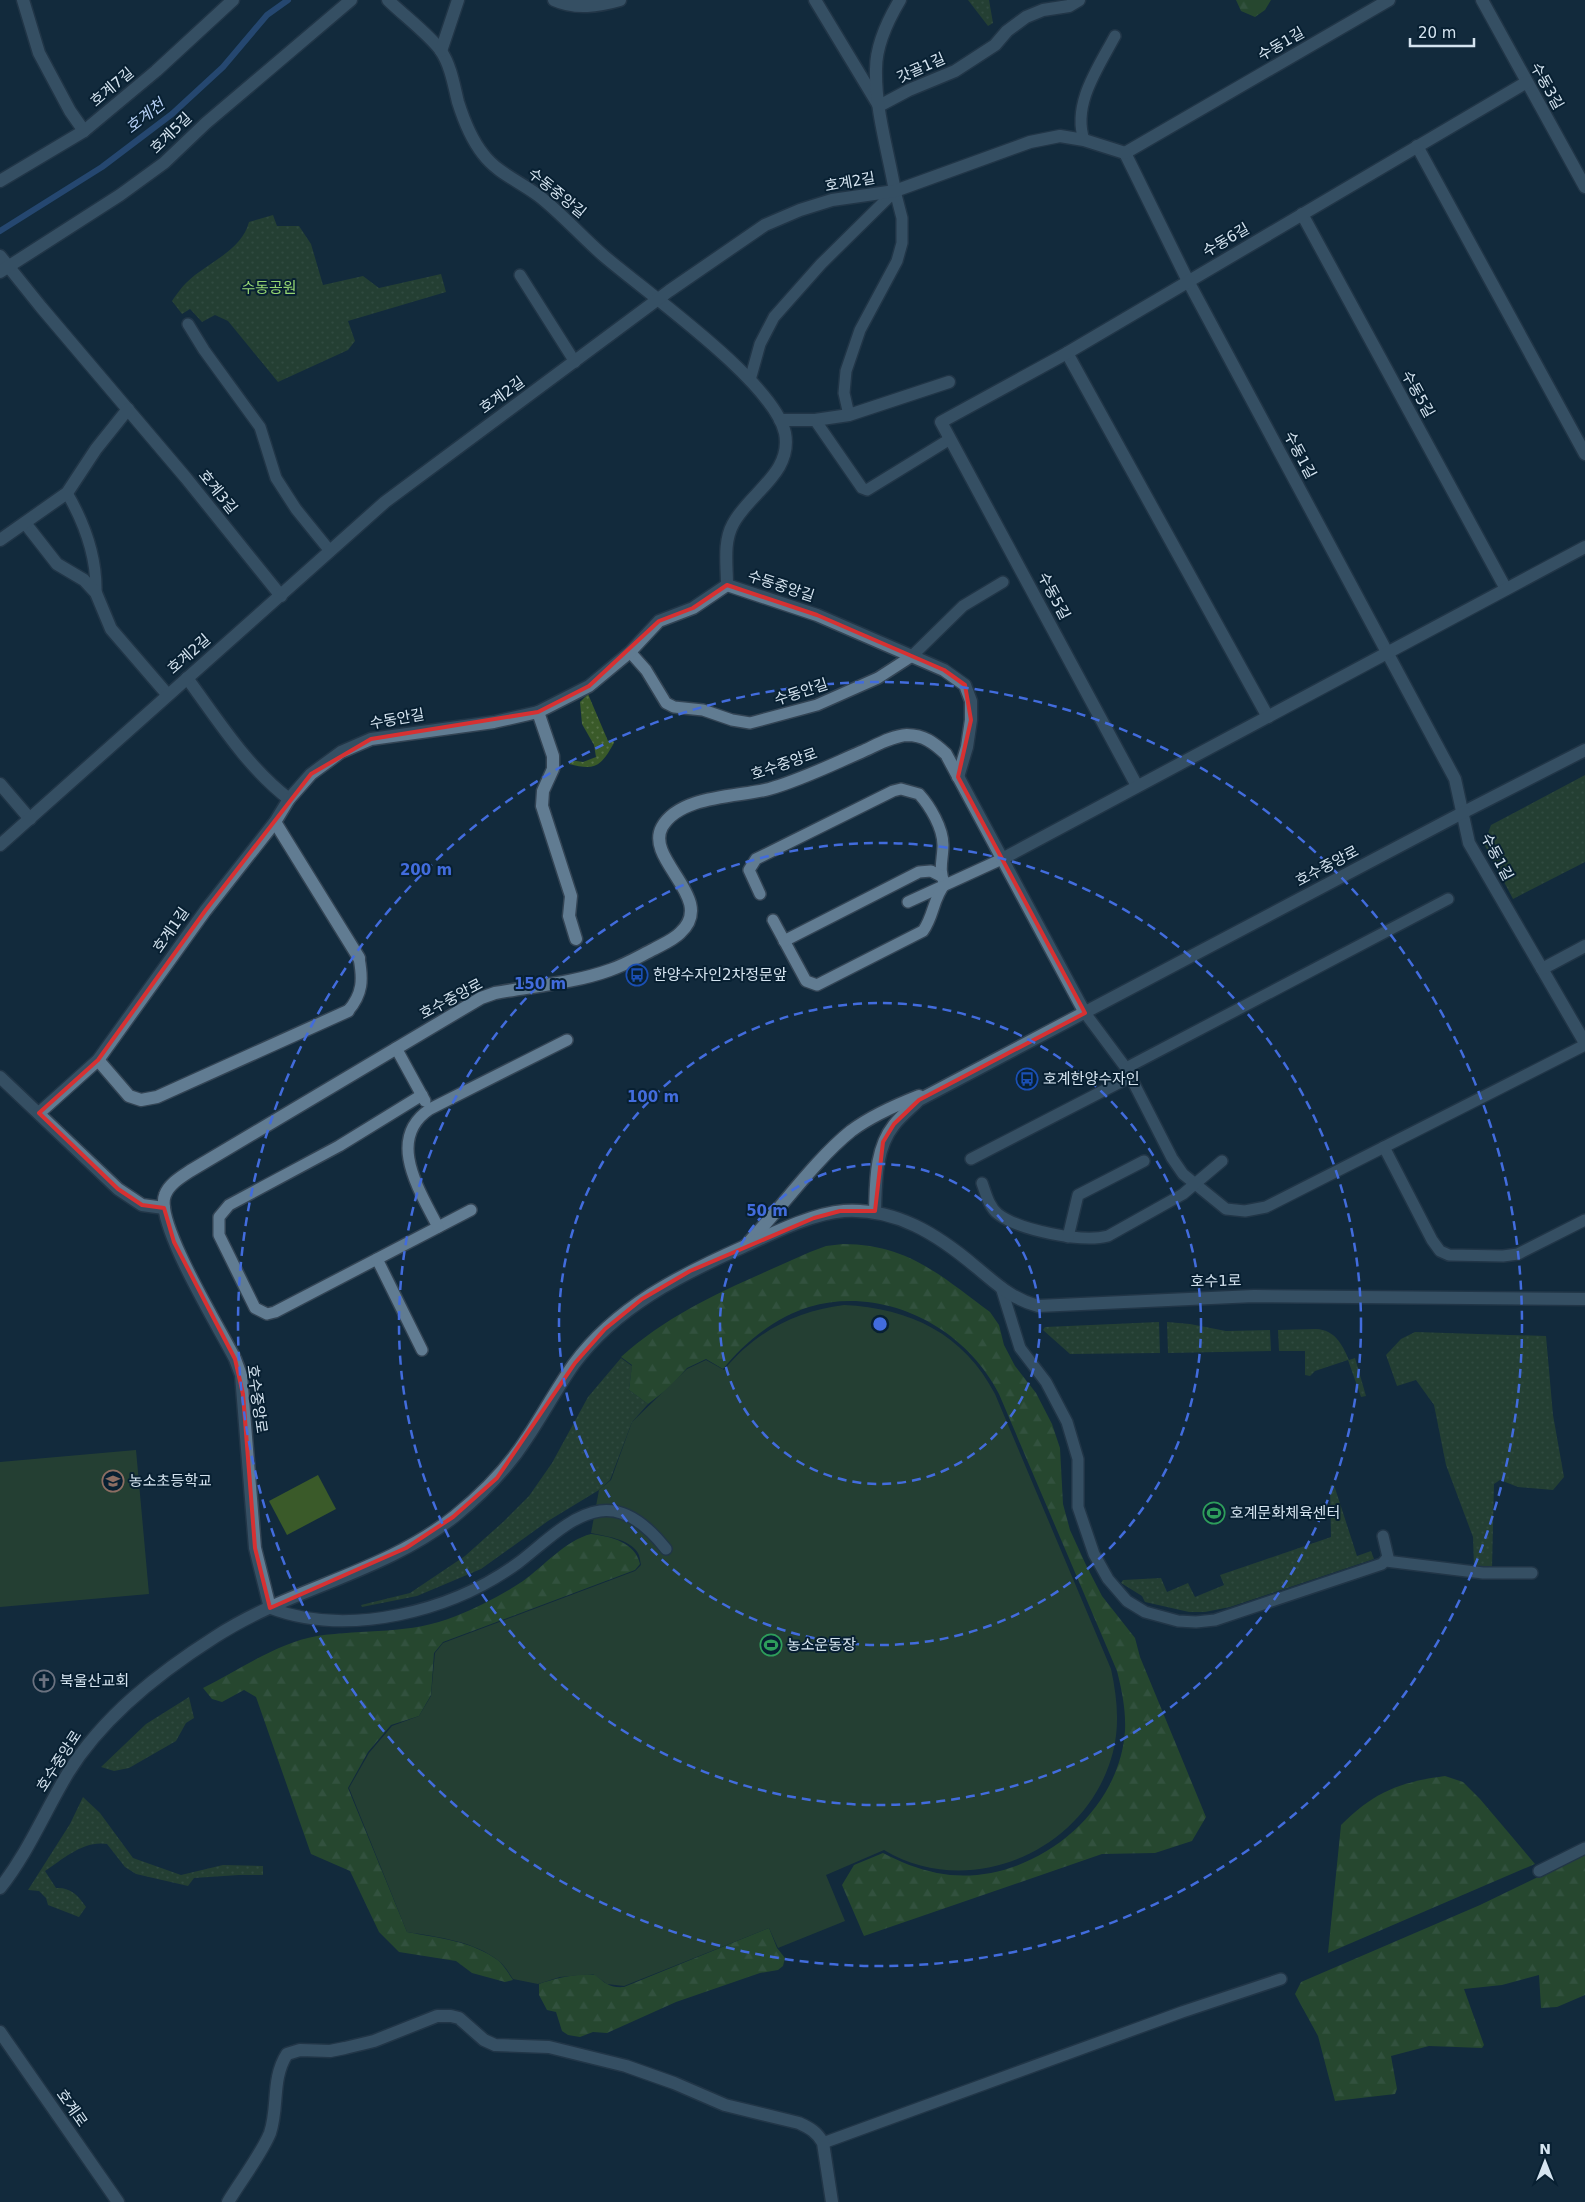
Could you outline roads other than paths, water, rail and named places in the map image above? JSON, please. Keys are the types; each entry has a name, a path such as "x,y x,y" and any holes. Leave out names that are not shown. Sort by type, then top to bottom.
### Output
{"street":[{"path":"23,0 38,53 70,111 84,131"},
{"name":"호계7길","path":"0,182 84,131 156,71 233,0"},
{"name":"호계5길","path":"4,270 120,195 164,164 213,116 351,0"},
{"name":"수동중앙길","path":"388,0 441,51 451,72 470,134 484,156 505,174 538,196 603,255 714,346 750,380 780,420 786,448 783,460 776,473 733,524 727,542 727,585 817,615 944,670 966,685 971,701 971,720 967,748 958,777"},
{"path":"441,51 458,0"},
{"path":"554,0 580,7 602,5 620,0"},
{"path":"815,0 879,106"},
{"name":"호계2길","path":"895,191 879,106 876,68 882,38 900,0"},
{"name":"갓골1길","path":"879,106 909,90 955,71 995,45 1007,31 1026,18 1043,10 1069,6 1080,0"},
{"name":"수동1길","path":"1389,0 1124,153 1188,281 1455,779 1464,812 1469,843 1585,1044"},
{"name":"수동3길","path":"1482,0 1585,187"},
{"name":"수동6길","path":"941,422 1067,353 1527,82"},
{"name":"호계2길","path":"0,845 167,694 281,596 385,502 656,300 765,225 800,210 832,200 895,191 1030,142 1060,136 1084,140 1124,153"},
{"path":"1417,146 1585,454"},
{"name":"수동5길","path":"1302,214 1506,589"},
{"name":"호계3길","path":"0,256 4,270 128,409 281,596"},
{"path":"1067,353 1268,717"},
{"path":"780,420 815,420 849,415 949,382"},
{"path":"0,540 67,492 96,449 128,409"},
{"name":"수동5길","path":"941,422 1137,786"},
{"name":"호계2길","path":"25,523 56,564 84,580 96,593 111,628 167,694"},
{"path":"1002,859 1585,547"},
{"name":"수동안길","path":"289,799 311,774 342,752 370,739 494,722 538,712 589,686 630,652 659,621 693,608 727,585"},
{"path":"186,678 242,752 270,784 289,799"},
{"path":"538,712 553,756 553,769 543,791 542,806 571,896 569,916 576,939"},
{"name":"호수중앙로","path":"270,1608 255,1548 241,1375 235,1359 174,1242 164,1208 165,1195 174,1183 190,1171 481,998 495,993 610,970 681,933 689,922 692,911 690,901 660,845 660,830 666,820 677,811 713,799 770,788 809,775 887,740 905,735 920,736 933,741 946,754 1085,1013"},
{"name":"호수중앙로","path":"0,1888 22,1854 69,1772 91,1740 110,1720 176,1664 218,1634 270,1608 406,1548 453,1517 497,1478 526,1441 575,1363 605,1329 642,1299 690,1271 746,1245 814,1218 840,1211 875,1211 876,1172 883,1142 894,1124 919,1100 1585,750"},
{"path":"0,784 30,819"},
{"name":"호계1길","path":"39,1113 98,1060 205,911 275,822 289,799"},
{"path":"275,822 359,958"},
{"path":"1542,969 1585,946"},
{"path":"98,1060 129,1096 141,1100 157,1097 348,1011"},
{"path":"0,1077 118,1189 142,1205 164,1208"},
{"path":"746,1245 821,1160 851,1131 891,1107 947,1085"},
{"name":"호수1로","path":"875,1211 904,1219 935,1235 1018,1300 1038,1306 1254,1296 1585,1299"},
{"path":"228,2202 269,2134 274,2116 278,2073 287,2054 300,2050 330,2051 374,2041 437,2016 459,2018 484,2040 495,2045 549,2047 626,2066 674,2083 725,2105 799,2124 819,2134 823,2143 832,2202"},
{"name":"호계로","path":"0,2032 118,2202"}],"lane":[{"path":"1084,140 1080,128 1082,108 1094,78 1115,36"},
{"path":"750,380 760,344 774,317 821,264 895,191"},
{"name":"호계2길","path":"849,415 844,393 846,371 860,330 897,261 902,242 902,218 895,191"},
{"path":"520,275 575,362"},
{"path":"188,324 204,350 260,427 276,478 296,509 330,551"},
{"path":"815,420 862,488 868,490 950,439"},
{"name":"호계2길","path":"67,492 80,514 94,558 96,593"},
{"path":"912,656 963,606 1003,582"},
{"name":"수동안길","path":"630,652 646,670 666,703 674,707 703,710 732,720 750,723 817,706 884,675 912,656"},
{"path":"760,894 749,870 756,859 893,791 902,789 919,794 939,828 943,842 943,880 935,898 928,924 923,930 817,985 806,982 773,920"},
{"path":"908,902 943,880 1002,859"},
{"path":"784,940 919,872 931,871 943,880"},
{"path":"971,1159 1448,899"},
{"path":"348,1011 357,1001 362,990 359,958"},
{"path":"1085,1013 1128,1072 1172,1158 1183,1174 1226,1209 1252,1210 1266,1207 1585,1044"},
{"path":"438,1227 417,1183 408,1151 409,1133 413,1124 430,1109 567,1040"},
{"path":"396,1048 430,1109"},
{"path":"422,1095 339,1146 223,1210 217,1225 219,1235 255,1308 267,1314 275,1312 471,1210"},
{"path":"1384,1147 1432,1240 1440,1251 1449,1255 1503,1256 1518,1254 1585,1220"},
{"path":"1068,1237 1078,1195 1144,1161"},
{"path":"982,1183 988,1202 997,1214 1012,1222 1068,1237 1096,1239 1108,1236 1183,1194 1222,1161"},
{"path":"377,1259 422,1350"},
{"path":"1001,1287 1020,1348 1046,1382 1072,1436 1078,1459 1078,1501 1083,1526 1108,1579 1126,1602 1145,1612 1178,1621 1196,1622 1215,1620 1386,1561 1483,1573 1532,1573"},
{"path":"270,1608 306,1618 341,1620 397,1615 432,1606 492,1580 562,1529 591,1513 602,1511 630,1517 645,1526 666,1550"},
{"path":"1383,1536 1388,1552 1386,1561"},
{"path":"1539,1871 1585,1848"},
{"path":"823,2143 1182,2012 1281,1979"}],"waterway":[{"name":"호계천","path":"0,231 102,167 172,114 223,67 267,15 288,0"}],"place":[{"name":"한양수자인2차정문앞","path":"637,975"},
{"name":"호계한양수자인","path":"1027,1079"},
{"name":"농소초등학교","path":"113,1481"},
{"name":"호계문화체육센터","path":"1214,1513"},
{"name":"농소운동장","path":"771,1645"},
{"name":"북울산교회","path":"44,1681"}],"park label":[{"name":"수동공원","path":"269,288"}]}
